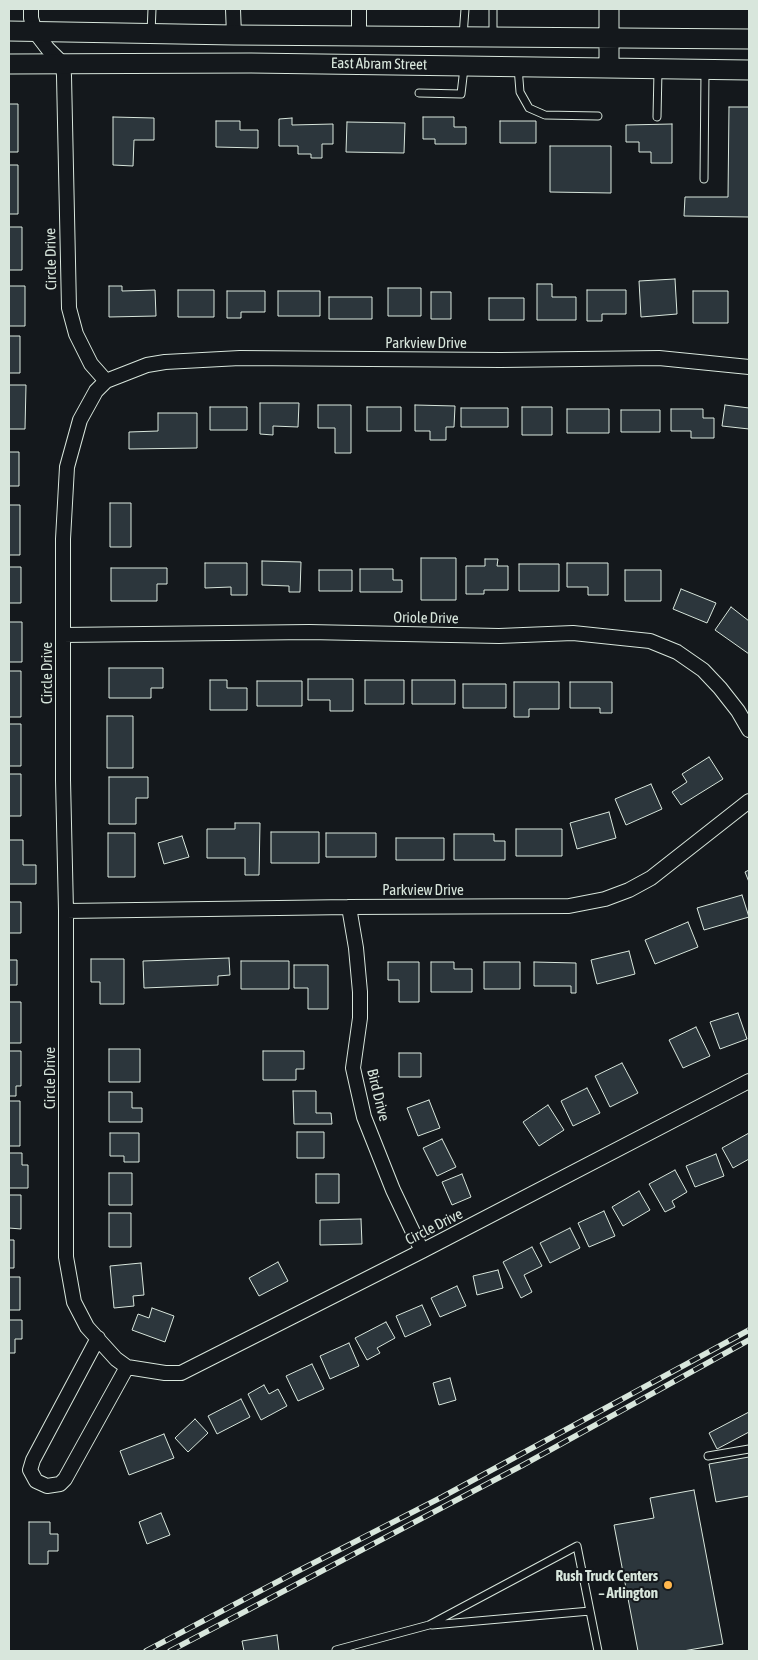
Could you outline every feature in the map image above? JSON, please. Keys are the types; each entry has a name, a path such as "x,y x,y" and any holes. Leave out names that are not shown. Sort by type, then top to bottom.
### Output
{"main road":[{"path":"609,9 609,67"},
{"name":"East Abram Street","path":"9,31 749,38"},
{"name":"East Abram Street","path":"9,64 251,62 749,70"}],"street":[{"path":"31,9 31,18 35,32 63,64"},
{"path":"232,9 234,34"},
{"path":"359,9 359,34"},
{"name":"Circle Drive","path":"63,64 69,308 76,334 91,364 106,381 96,391 80,420 67,467 63,539 66,1257 74,1302 87,1327 116,1359 127,1367 165,1373 181,1373 422,1251 749,1081"},
{"name":"Parkview Drive","path":"106,381 147,365 165,362 240,358 501,360 659,358 749,367"},
{"name":"Oriole Drive","path":"63,635 310,632 499,636 573,633 650,641 677,652 703,670 738,711 749,730"},
{"name":"Parkview Drive","path":"66,910 569,906 605,899 629,890 651,878 749,801"},
{"name":"Bird Drive","path":"349,907 356,948 360,992 360,1018 353,1068 364,1117 393,1190 422,1251"},
{"path":"98,1338 33,1460 30,1470 36,1481 47,1486 60,1484 65,1479 127,1367"}],"lane":[{"path":"151,33 152,9"},
{"path":"464,36 465,9"},
{"path":"493,9 493,36"},
{"path":"419,94 461,94 464,65"},
{"path":"518,66 520,92 529,108 545,115 598,116"},
{"path":"657,117 658,68"},
{"path":"704,179 706,69"},
{"path":"708,1456 749,1449"},
{"path":"430,1625 576,1546 598,1651"},
{"path":"337,1651 430,1625 590,1611"}],"building":[{"path":"9,104 18,104 18,152 9,152"},
{"path":"729,107 749,107 749,217 684,216 685,197 728,197"},
{"path":"113,117 154,118 154,140 134,140 133,166 113,165"},
{"path":"423,117 454,117 454,127 466,127 466,144 435,144 435,139 423,139"},
{"path":"292,118 292,125 333,124 333,144 322,144 322,158 311,158 311,154 298,154 298,146 279,146 279,119"},
{"path":"216,121 240,121 240,130 258,130 258,148 216,147"},
{"path":"500,121 536,121 536,143 500,143"},
{"path":"347,122 405,123 404,153 346,152"},
{"path":"672,124 672,163 651,163 651,152 639,152 639,142 626,142 626,125"},
{"path":"550,146 611,146 611,193 550,192"},
{"path":"9,165 18,165 18,214 9,214"},
{"path":"9,227 22,227 22,270 9,270"},
{"path":"675,279 677,314 641,317 639,281"},
{"path":"537,284 552,284 552,297 576,297 576,320 537,320"},
{"path":"9,286 25,286 25,326 9,326"},
{"path":"109,286 122,286 122,291 155,290 156,316 109,317"},
{"path":"388,288 421,288 421,316 388,316"},
{"path":"178,290 214,290 214,317 178,317"},
{"path":"587,290 626,290 626,314 602,314 602,321 587,321"},
{"path":"227,291 265,291 265,312 241,312 241,318 227,318"},
{"path":"278,291 320,291 320,316 278,316"},
{"path":"693,291 728,291 728,323 693,323"},
{"path":"431,292 451,292 451,319 431,319"},
{"path":"329,297 372,297 372,319 329,319"},
{"path":"489,298 524,298 524,320 489,320"},
{"path":"9,336 20,336 20,373 9,373"},
{"path":"9,385 26,385 25,429 9,429"},
{"path":"260,403 299,403 298,427 273,426 273,435 260,434"},
{"path":"318,405 351,405 351,453 335,453 335,428 318,428"},
{"path":"415,405 455,406 454,427 446,427 446,440 430,440 430,431 415,431"},
{"path":"725,405 749,408 749,429 722,426"},
{"path":"210,407 247,407 247,430 210,430"},
{"path":"367,407 401,407 401,431 367,431"},
{"path":"522,407 552,407 552,435 522,435"},
{"path":"461,408 508,408 508,427 461,427"},
{"path":"567,409 609,409 609,433 567,433"},
{"path":"671,409 703,409 703,418 714,418 714,438 691,438 691,431 671,431"},
{"path":"621,410 660,410 660,432 621,432"},
{"path":"158,413 197,413 197,448 129,449 129,432 158,431"},
{"path":"9,452 19,452 19,486 9,486"},
{"path":"110,503 131,503 131,547 110,547"},
{"path":"9,505 20,505 20,555 9,555"},
{"path":"421,558 456,558 456,600 421,600"},
{"path":"485,559 498,559 497,566 508,566 508,590 484,590 484,594 466,594 466,566 485,566"},
{"path":"262,561 301,562 300,592 289,592 289,586 262,585"},
{"path":"205,563 247,563 247,595 231,595 231,587 205,588"},
{"path":"567,563 608,563 608,595 588,595 588,587 567,587"},
{"path":"519,564 559,564 559,591 519,591"},
{"path":"9,567 21,567 21,603 9,603"},
{"path":"111,568 167,568 167,584 157,584 157,601 111,601"},
{"path":"360,569 393,569 393,580 402,580 402,592 360,592"},
{"path":"319,570 352,570 352,591 319,591"},
{"path":"625,570 661,570 661,601 625,601"},
{"path":"681,589 716,603 707,623 673,609"},
{"path":"731,607 749,621 749,654 715,630"},
{"path":"9,622 22,622 22,662 9,662"},
{"path":"109,668 163,668 163,688 151,688 151,698 109,698"},
{"path":"9,671 21,671 21,717 9,717"},
{"path":"308,679 353,679 353,711 330,711 330,700 308,700"},
{"path":"210,680 227,680 227,688 247,688 247,710 210,710"},
{"path":"365,680 404,680 404,704 365,704"},
{"path":"412,680 455,680 455,704 412,704"},
{"path":"257,681 302,681 302,706 257,706"},
{"path":"514,682 559,682 559,709 529,709 529,717 514,717"},
{"path":"570,682 612,682 612,713 600,713 600,708 570,708"},
{"path":"463,684 506,684 506,708 463,708"},
{"path":"107,716 133,716 133,768 107,768"},
{"path":"9,724 21,724 21,766 9,766"},
{"path":"709,757 723,779 681,805 672,792 687,782 682,774"},
{"path":"9,774 21,774 21,816 9,816"},
{"path":"109,777 148,777 148,798 136,798 136,824 109,824"},
{"path":"651,784 662,809 626,825 615,799"},
{"path":"609,812 616,838 577,849 570,823"},
{"path":"235,823 260,823 259,875 245,875 245,858 207,858 207,829 235,829"},
{"path":"516,829 562,829 562,856 516,856"},
{"path":"271,832 319,832 319,863 271,863"},
{"path":"108,833 135,833 135,877 108,877"},
{"path":"326,833 376,833 376,857 326,857"},
{"path":"454,834 494,834 494,841 505,841 505,860 454,860"},
{"path":"182,836 189,857 164,864 158,843"},
{"path":"396,838 444,838 444,860 396,860"},
{"path":"9,840 23,840 23,865 36,865 36,884 9,884"},
{"path":"749,870 749,882 745,872"},
{"path":"742,895 749,917 704,930 697,908"},
{"path":"9,902 21,902 21,933 9,933"},
{"path":"688,922 698,947 655,964 645,940"},
{"path":"629,951 635,974 597,984 591,960"},
{"path":"229,958 230,975 218,976 218,985 144,988 143,961"},
{"path":"91,959 124,959 124,1004 100,1004 100,982 91,982"},
{"path":"9,960 17,960 17,985 9,985"},
{"path":"241,961 289,961 289,989 241,989"},
{"path":"388,962 419,962 419,1002 399,1002 399,980 388,980"},
{"path":"431,962 454,962 454,969 472,969 472,992 431,992"},
{"path":"484,962 520,962 520,989 484,989"},
{"path":"534,962 576,963 576,993 571,993 571,986 534,986"},
{"path":"294,965 328,965 328,1009 308,1009 308,988 294,988"},
{"path":"9,1002 21,1002 21,1043 9,1043"},
{"path":"738,1013 747,1039 720,1049 710,1022"},
{"path":"696,1027 710,1056 683,1068 669,1040"},
{"path":"109,1049 140,1049 140,1082 109,1082"},
{"path":"9,1051 21,1051 21,1086 16,1086 16,1096 9,1096"},
{"path":"263,1051 304,1051 304,1069 296,1069 296,1080 263,1080"},
{"path":"399,1053 421,1053 421,1077 399,1077"},
{"path":"622,1063 638,1093 610,1107 595,1076"},
{"path":"587,1088 600,1113 573,1126 561,1101"},
{"path":"293,1091 316,1091 316,1113 331,1113 332,1124 294,1124"},
{"path":"109,1092 132,1092 132,1108 142,1108 142,1122 109,1122"},
{"path":"429,1100 440,1128 418,1136 407,1108"},
{"path":"9,1101 20,1101 20,1146 9,1146"},
{"path":"548,1105 564,1130 539,1146 523,1122"},
{"path":"297,1132 324,1132 324,1158 297,1158"},
{"path":"110,1133 139,1133 139,1162 124,1162 124,1156 110,1156"},
{"path":"749,1133 749,1159 733,1168 722,1148"},
{"path":"442,1139 456,1167 437,1176 423,1148"},
{"path":"9,1153 22,1153 22,1165 28,1165 28,1188 9,1188"},
{"path":"716,1154 724,1176 695,1187 686,1166"},
{"path":"675,1170 687,1192 672,1201 675,1207 665,1212 649,1184"},
{"path":"109,1173 132,1173 132,1205 109,1205"},
{"path":"316,1174 339,1174 339,1203 316,1203"},
{"path":"462,1174 471,1197 452,1205 442,1182"},
{"path":"639,1191 650,1210 623,1226 612,1207"},
{"path":"9,1195 21,1195 21,1229 9,1228"},
{"path":"604,1211 615,1236 589,1247 578,1223"},
{"path":"109,1213 131,1213 131,1247 109,1247"},
{"path":"361,1219 362,1244 320,1245 320,1220"},
{"path":"570,1228 580,1248 550,1263 540,1243"},
{"path":"9,1240 14,1240 14,1268 9,1268"},
{"path":"532,1247 542,1266 524,1275 532,1292 521,1298 503,1262"},
{"path":"278,1262 288,1281 259,1296 249,1278"},
{"path":"141,1263 144,1295 133,1296 134,1306 114,1308 110,1266"},
{"path":"498,1270 503,1288 477,1295 473,1276"},
{"path":"9,1277 20,1277 20,1310 9,1310"},
{"path":"457,1286 466,1306 440,1317 431,1298"},
{"path":"422,1305 431,1325 405,1337 396,1316"},
{"path":"152,1308 174,1316 165,1342 132,1330 138,1314 149,1318"},
{"path":"9,1320 22,1320 22,1339 15,1339 15,1353 9,1353"},
{"path":"386,1322 395,1338 377,1348 380,1353 367,1360 355,1338"},
{"path":"349,1343 359,1366 330,1379 320,1356"},
{"path":"312,1364 324,1389 298,1401 286,1376"},
{"path":"450,1378 456,1400 439,1405 433,1383"},
{"path":"264,1385 269,1394 278,1389 287,1406 261,1420 248,1394"},
{"path":"241,1399 250,1417 217,1434 208,1416"},
{"path":"749,1412 749,1432 717,1449 709,1433"},
{"path":"195,1419 208,1433 188,1452 175,1438"},
{"path":"164,1434 174,1458 129,1475 120,1451"},
{"path":"749,1457 749,1496 716,1502 709,1464"},
{"name":"Rush Truck Centers – Arlington","path":"694,1490 723,1644 683,1651 638,1651 614,1525 654,1518 650,1498"},
{"path":"161,1513 170,1535 147,1544 139,1522"},
{"path":"29,1522 50,1522 50,1534 58,1534 58,1551 48,1551 48,1564 29,1564"},
{"path":"277,1635 279,1651 244,1651 242,1641"}],"railway":[{"path":"146,1651 442,1497 749,1330"},
{"path":"170,1651 523,1465 749,1340"}],"place":[{"name":"Rush Truck Centers – Arlington","path":"668,1585"}]}
